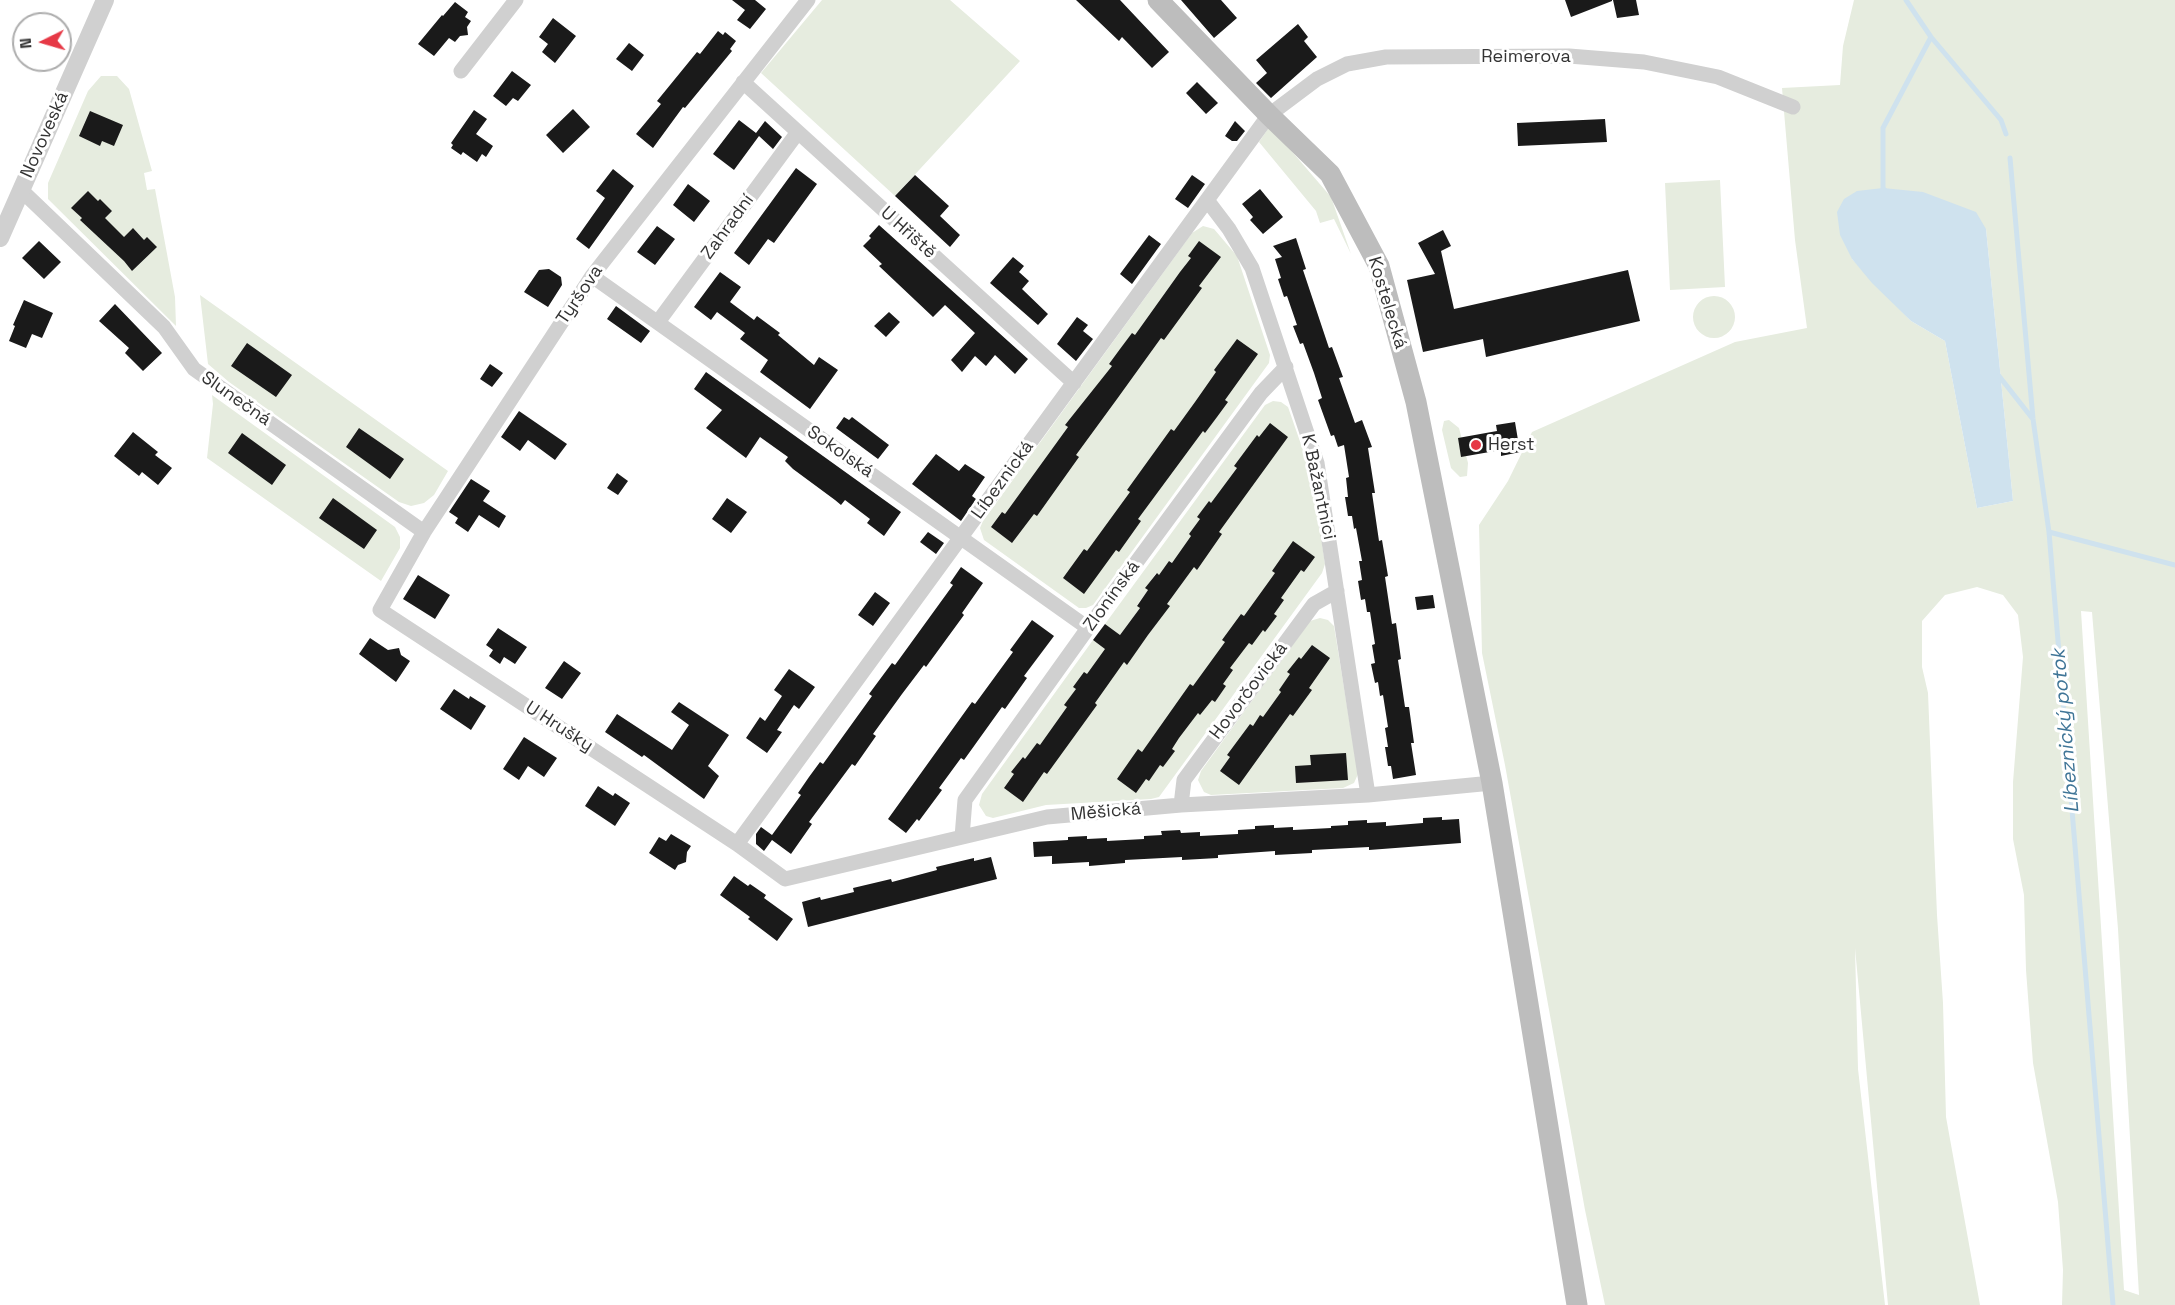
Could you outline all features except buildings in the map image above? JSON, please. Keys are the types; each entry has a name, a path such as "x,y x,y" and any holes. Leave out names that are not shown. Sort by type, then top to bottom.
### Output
{"main road":[{"name":"Kostelecká","path":"1158,0 1269,115 1330,174 1379,266 1416,402 1492,783 1577,1305"}],"street":[{"name":"Novoveská","path":"0,238 105,0"},
{"path":"461,71 516,0"},
{"name":"Tyršova","path":"380,610 424,532 592,276 808,0"},
{"name":"Reimerova","path":"1269,115 1317,79 1347,64 1386,57 1569,56 1644,62 1718,77 1792,107"},
{"name":"U Hřiště","path":"743,82 1074,383"},
{"name":"Líbeznická","path":"737,844 1269,115"},
{"name":"Zahradní","path":"658,322 798,132"},
{"name":"Slunečná","path":"21,190 164,327 194,369 424,532"},
{"name":"K Bažantnici","path":"1207,200 1229,229 1252,268 1317,463 1368,795"},
{"name":"Sokolská","path":"592,276 1088,628"},
{"name":"Zlonínská","path":"962,837 965,800 1261,393 1286,367"},
{"name":"Hovorčovická","path":"1181,805 1184,780 1314,604 1338,591"},
{"name":"U Hrušky","path":"380,610 737,844"},
{"name":"Měšická","path":"737,844 785,879 1047,818 1181,805 1368,795 1492,783"}],"shaded area":[{"path":"822,0 950,0 1020,61 895,196 761,73"},
{"path":"1854,0 2175,0 2175,1305 2062,1305 2063,1270 2058,1202 2033,1063 2026,970 2024,895 2013,839 2013,782 2023,657 2018,615 2003,595 1977,587 1945,595 1922,621 1922,667 1928,693 1943,1003 1946,1117 1980,1305 1888,1305 1855,948 1858,1069 1885,1305 1605,1305 1585,1210 1505,765 1482,653 1479,525 1508,481 1532,432 1735,342 1807,328 1795,240 1782,88 1840,85 1843,46","holes":["1986,229 2013,501 1977,508 1945,341 1911,321 1852,259","2081,611 2092,612 2118,929 2139,1295 2124,1290"]},
{"path":"101,76 117,76 129,89 152,171 144,173 147,190 155,189 175,297 176,326 48,199 48,183 88,91"},
{"path":"1270,126 1331,197 1351,254 1334,219 1320,223 1316,211 1259,142"},
{"path":"1720,180 1725,287 1670,290 1665,183"},
{"path":"1203,226 1214,229 1237,256 1270,355 1269,363 1093,605 1079,608 984,540 980,528 1192,233"},
{"path":"200,295 448,471 434,495 424,503 411,506 399,502 229,382 208,364"},
{"path":"1714,296 1729,302 1735,317 1729,332 1714,338 1699,332 1693,317 1699,302"},
{"path":"212,395 395,527 400,537 400,548 381,581 207,458"},
{"path":"1273,401 1281,402 1288,407 1312,476 1325,564 1322,573 1159,797 1046,805 993,818 986,816 979,805 982,794 1093,640 1127,664 1169,606 1167,604 1188,575 1170,561 1159,575 1156,573 1146,588 1148,590 1137,605 1140,608 1120,635 1105,624 1265,405"},
{"path":"1449,420 1459,428 1468,463 1467,476 1460,477 1451,468 1442,430 1444,421"},
{"path":"1320,618 1328,620 1334,626 1358,774 1354,783 1343,788 1211,795 1204,792 1198,780 1201,771 1310,621"}],"water":[{"path":"1883,188 1923,192 1976,212 1986,229 2013,501 1977,508 1945,341 1911,321 1872,283 1852,259 1840,235 1837,212 1844,199 1857,191"}],"waterway":[{"name":"Líbeznický potok","path":"1906,0 1931,37 2001,120 2006,134"},
{"path":"1886,192 1883,188 1883,128 1931,37"},
{"name":"Líbeznický potok","path":"2010,158 2033,419 2049,532 2113,1305"},
{"path":"1999,376 2032,418"},
{"path":"2049,532 2175,565"}],"place":[{"name":"Herst","path":"1476,445"}]}
